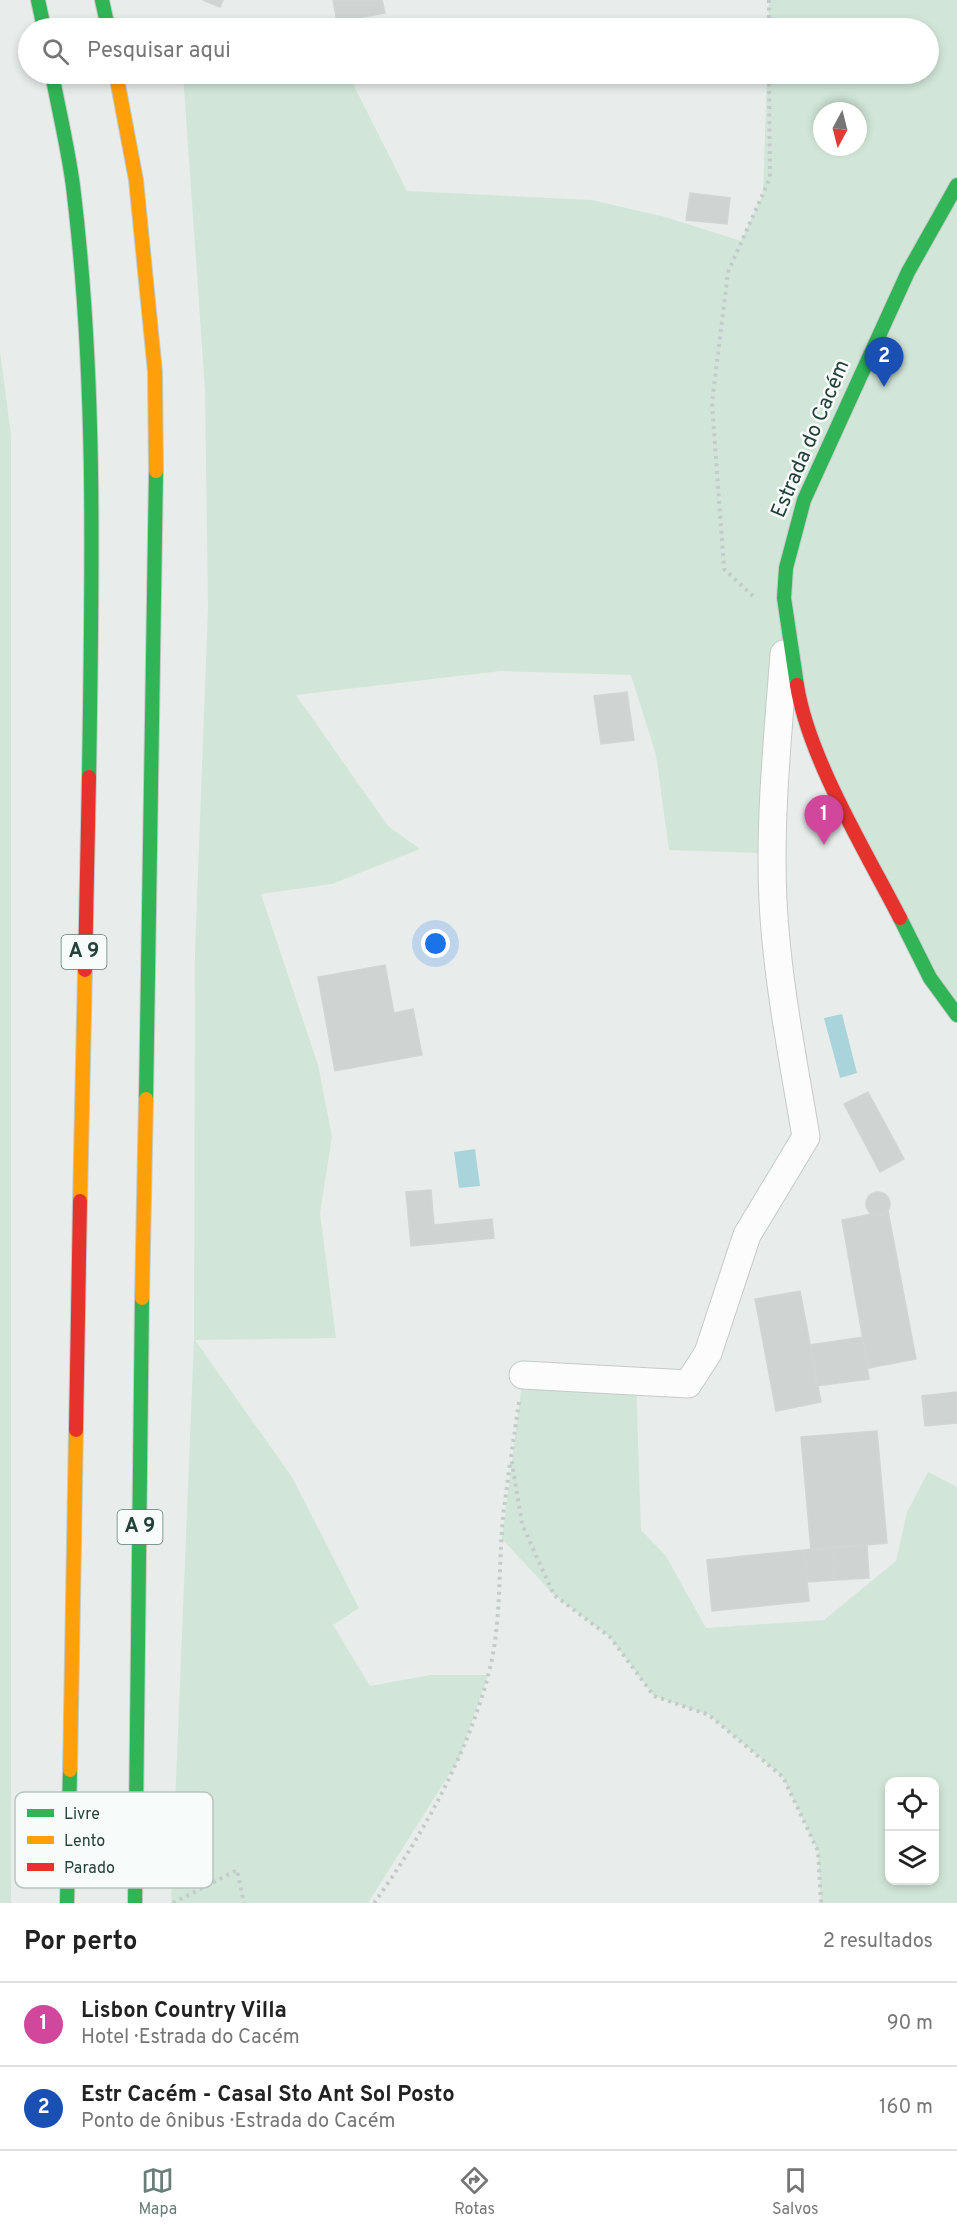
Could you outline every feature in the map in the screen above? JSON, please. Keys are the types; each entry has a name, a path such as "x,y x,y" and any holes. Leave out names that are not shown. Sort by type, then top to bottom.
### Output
{"main road":[{"path":"38,0 42,18"},
{"path":"102,0 106,18"},
{"name":"A 9","path":"54,84 73,185 88,375 93,548 78,1225 70,1792"},
{"name":"A 9","path":"118,84 136,180 156,372 156,562 143,1234 137,1792"},
{"name":"Estrada do Cacém","path":"957,185 908,273 804,500 786,568 784,598 786,626 800,706 826,772 930,978 957,1015"},
{"name":"A 9","path":"67,1888 67,1903"},
{"name":"A 9","path":"135,1888 135,1903"}],"street":[{"path":"523,1375 688,1384 708,1353 747,1235 806,1137 788,1030 773,901 776,768 786,626"}],"path":[{"path":"769,0 769,18"},
{"path":"769,84 770,178 728,272 712,403 724,569 786,626"},
{"path":"374,1903 396,1872 459,1759 488,1675 498,1613 503,1517 523,1375"},
{"path":"511,1457 522,1524 554,1595 610,1637 654,1696 709,1715 783,1777 818,1851 821,1903"},
{"path":"213,1882 237,1870 244,1903"},
{"path":"173,1903 202,1888"}],"green space":[{"path":"769,0 957,0 957,1015 826,772 786,629 759,853 669,850 656,755 631,675 501,671 296,695 388,826 420,849 332,884 261,894 318,1065 332,1137 320,1213 336,1338 195,1340 292,1477 359,1608 333,1625 370,1686 430,1675 488,1675 459,1759 368,1903 171,1903 172,1888 213,1888 213,1792 176,1792 194,1340 195,951 208,608 205,390 184,84 353,84 407,191 592,200 665,217 741,241 763,194 767,84 939,84 939,18 768,18"},
{"path":"0,351 11,435 11,1903 0,1903"},
{"path":"523,1375 636,1380 641,1530 666,1556 706,1628 824,1620 896,1561 907,1512 928,1472 957,1487 957,1903 821,1903 818,1851 783,1777 709,1715 654,1696 610,1637 554,1595 502,1539"}],"water":[{"path":"842,1014 857,1073 840,1078 824,1018"},
{"path":"475,1149 480,1186 459,1188 454,1152"}],"building":[{"path":"203,0 223,0 220,7"},
{"path":"333,0 382,0 385,13 358,18 336,18"},
{"path":"690,193 730,198 727,224 686,220"},
{"path":"627,692 634,740 601,744 594,696"},
{"path":"385,965 394,1013 413,1009 422,1055 335,1071 318,977"},
{"path":"868,1092 904,1159 880,1172 844,1104"},
{"path":"431,1190 434,1225 492,1219 494,1238 411,1246 406,1192"},
{"path":"878,1192 886,1196 890,1204 886,1212 878,1216 870,1212 866,1204 870,1196"},
{"path":"888,1211 916,1359 868,1368 842,1220 871,1214 882,1215"},
{"path":"800,1291 821,1402 776,1411 755,1299"},
{"path":"863,1337 869,1379 816,1386 810,1345"},
{"path":"957,1392 957,1423 925,1426 922,1396"},
{"path":"877,1431 887,1543 811,1550 801,1437"},
{"path":"867,1545 869,1578 835,1580 833,1547"},
{"path":"833,1547 835,1580 807,1582 804,1550"},
{"path":"804,1550 809,1601 712,1611 707,1560"}],"traffic: fast":[{"path":"38,0 42,18"},
{"path":"102,0 106,18"},
{"path":"54,84 73,186 86,333 92,555 89,777"},
{"path":"797,685 784,598 786,568 804,500 908,272 957,185"},
{"path":"146,1099 156,471"},
{"path":"900,918 930,978 957,1015"},
{"path":"136,1792 142,1298"},
{"path":"70,1770 70,1792"},
{"path":"67,1888 67,1903"},
{"path":"135,1888 135,1903"}],"traffic: slow":[{"path":"118,84 136,180 155,372 156,471"},
{"path":"80,1201 85,970"},
{"path":"142,1298 146,1099"},
{"path":"70,1770 76,1430"}],"traffic: jam":[{"path":"797,685 803,713 825,773 900,918"},
{"path":"85,970 89,777"},
{"path":"76,1430 80,1201"}],"place":[{"name":"Estr Cacém - Casal Sto Ant Sol Posto","path":"884,387"},
{"name":"Lisbon Country Villa","path":"824,845"}]}
